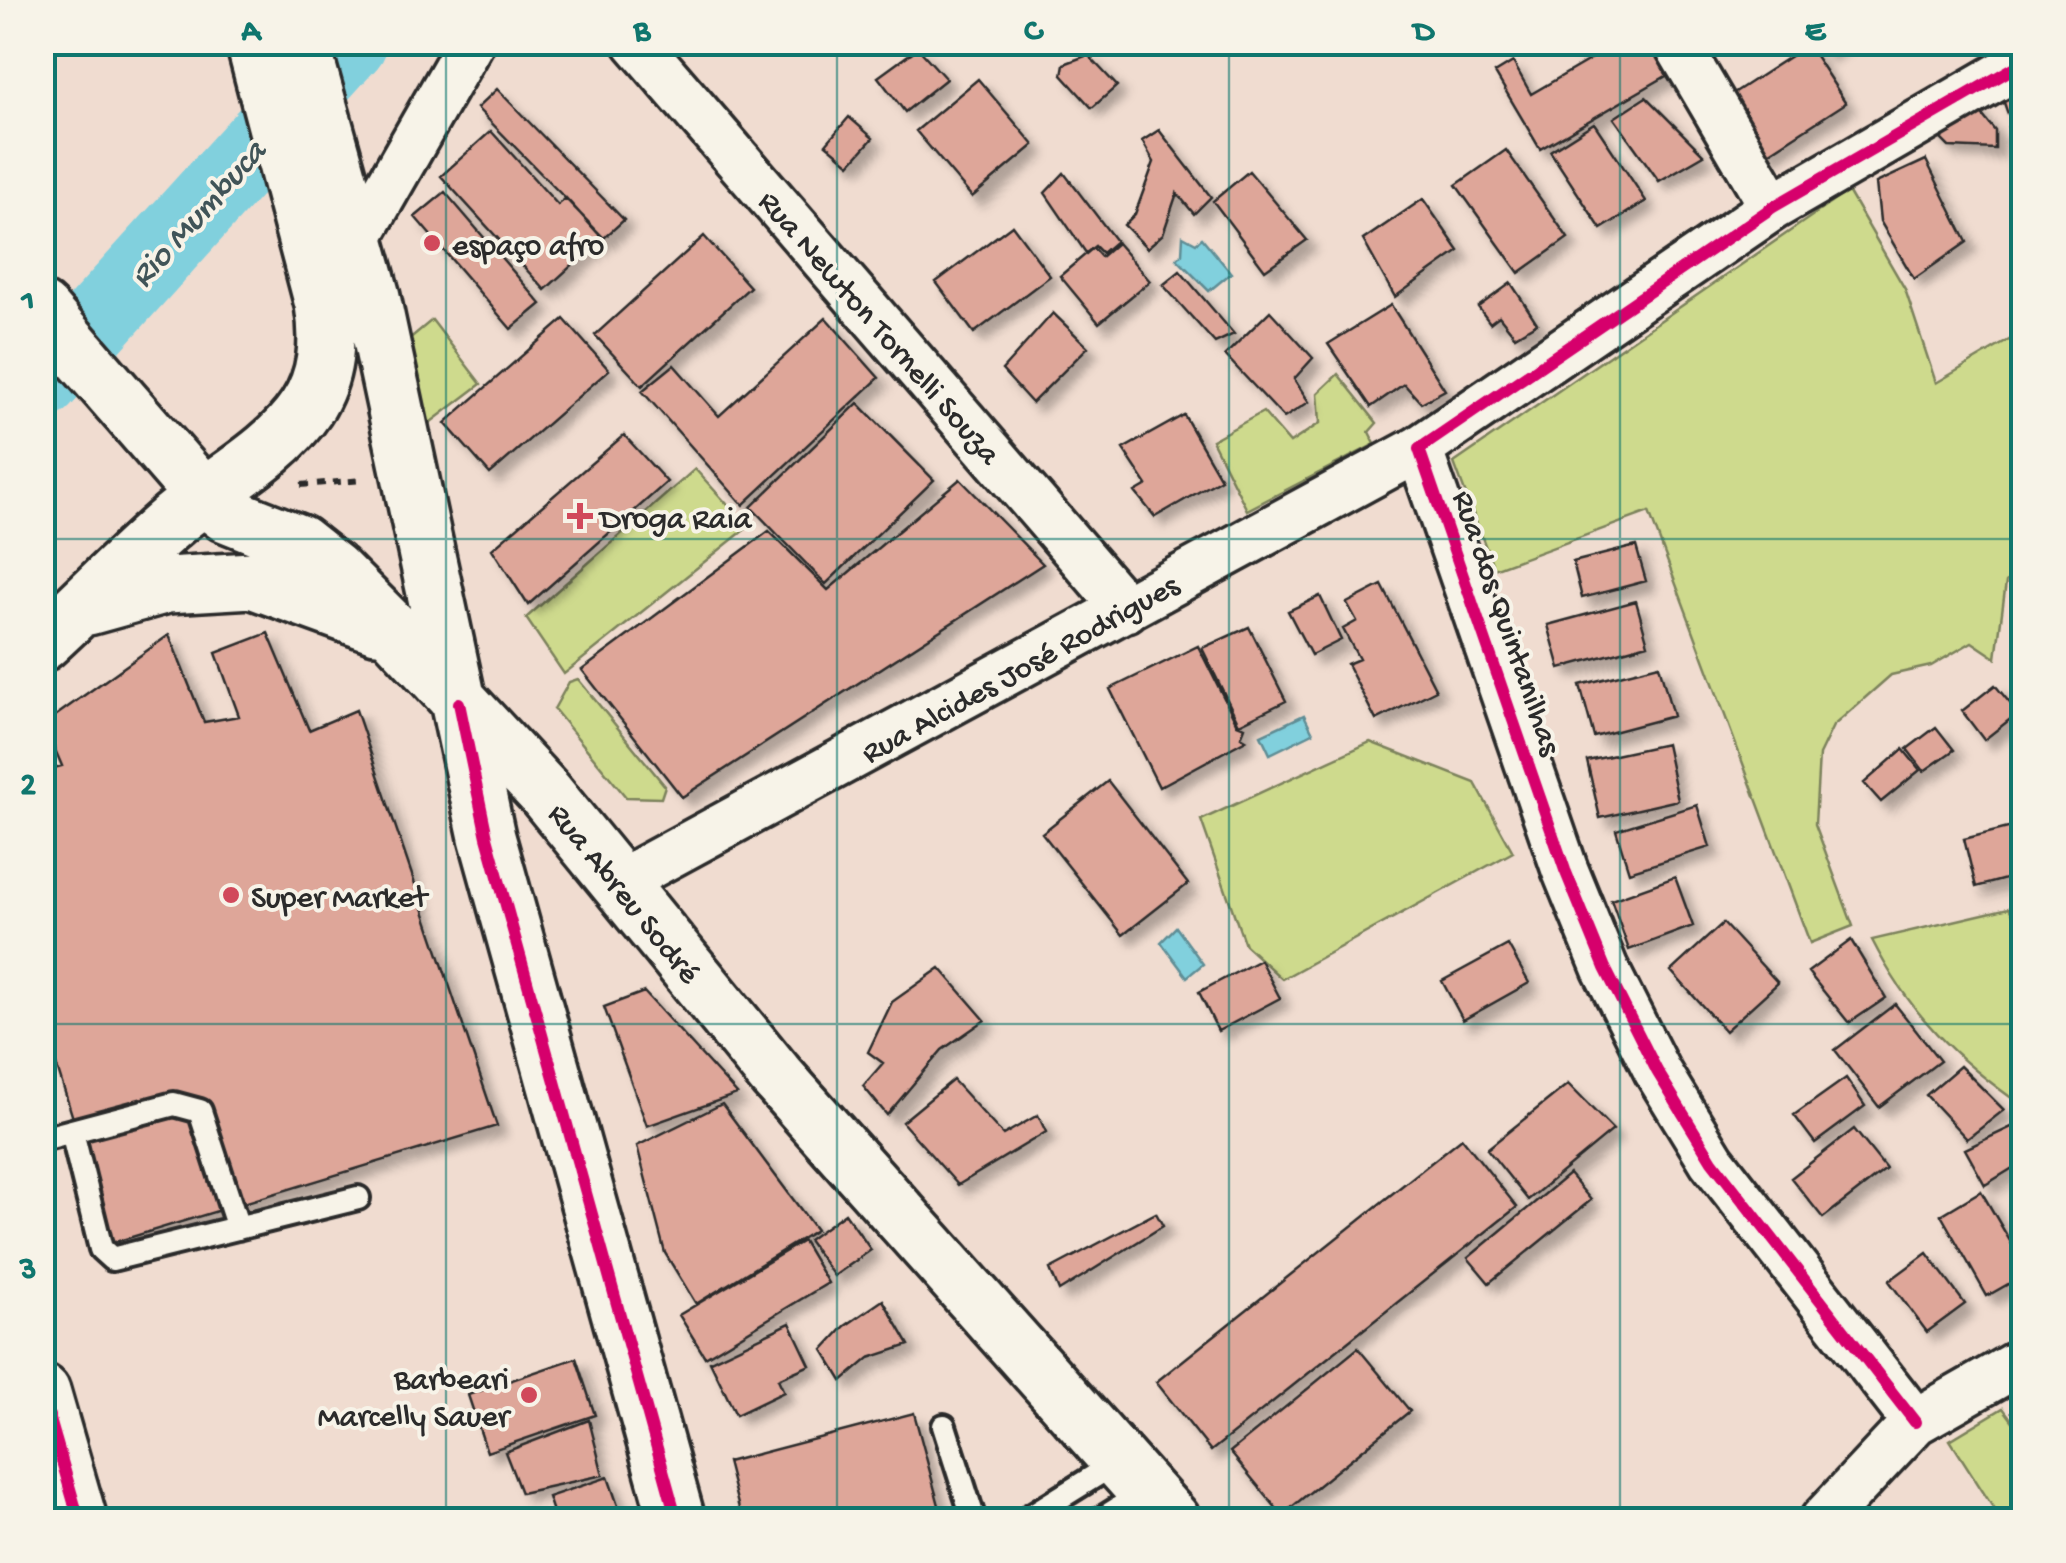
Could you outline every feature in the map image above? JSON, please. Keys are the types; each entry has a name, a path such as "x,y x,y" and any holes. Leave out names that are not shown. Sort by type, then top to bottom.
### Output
{"main road":[{"path":"254,42 332,235 412,476 487,837 677,1520"},
{"path":"60,627 203,496 258,455 299,417 323,370 332,235 342,190 301,42"},
{"name":"Rua Abreu Sodré","path":"42,311 203,496 226,514 299,543 333,570 397,634 545,793 775,1075 1146,1491"},
{"path":"60,627 167,585 252,580 397,634"},
{"path":"42,1392 79,1520"}],"street":[{"path":"332,235 470,42"},
{"name":"Rua Newton Tornelli Souza","path":"636,42 1126,610"},
{"path":"1676,42 1773,208"},
{"path":"1419,449 1773,208 2024,62"},
{"name":"Rua Alcides José Rodrigues","path":"618,882 1419,449"},
{"name":"Rua dos Quintanilhas","path":"1419,449 1565,870 1605,968 1657,1071 1712,1161 1916,1422"},
{"path":"1823,1520 1916,1422 2024,1360"}],"lane":[{"path":"42,1140 174,1104 200,1111 238,1228"},
{"path":"72,1132 101,1249 112,1259 358,1198"},
{"path":"944,1426 974,1520"},
{"path":"1030,1518 1146,1491"},
{"path":"1100,1520 1146,1491"}],"path":[{"path":"258,455 290,486 412,476"}],"green space":[{"path":"1848,191 1905,289 1936,383 2023,332 2024,562 2006,582 1996,658 1972,642 1931,666 1891,675 1833,726 1819,755 1815,824 1853,926 1810,943 1649,512 1494,569 1454,463"},
{"path":"432,320 481,384 423,428 408,340"},
{"path":"1338,374 1377,423 1369,432 1375,444 1247,510 1212,440 1263,412 1290,443 1320,423 1318,393"},
{"path":"695,469 748,527 564,674 526,618"},
{"path":"578,679 665,786 661,798 626,797 554,709 569,682"},
{"path":"1370,742 1475,783 1513,852 1282,979 1245,945 1201,820"},
{"path":"2009,908 2023,931 2023,1106 1976,1071 1936,1033 1902,990 1872,940"},
{"path":"2003,1408 2023,1435 2023,1520 2001,1520 1950,1440"}],"water":[{"path":"1183,236 1196,243 1202,238 1231,273 1209,291 1177,259 1182,254"},
{"path":"1304,715 1313,733 1270,754 1261,735"},
{"path":"1176,927 1203,964 1187,977 1161,942"}],"building":[{"path":"1568,42 1610,42 1581,57"},
{"path":"1620,42 1656,42 1673,72 1540,149 1495,73 1513,62 1531,94"},
{"path":"1817,42 1840,42 1825,53"},
{"path":"1808,45 1846,103 1767,154 1729,96"},
{"path":"918,48 946,79 905,112 878,77"},
{"path":"1088,55 1117,86 1092,108 1062,75 1064,64"},
{"path":"2024,77 2024,113 2008,114 1998,86"},
{"path":"978,79 1034,145 972,197 916,131"},
{"path":"497,89 624,220 604,238 477,108"},
{"path":"1646,97 1704,155 1659,181 1614,118"},
{"path":"1971,101 1995,131 1995,149 1949,147 1931,129"},
{"path":"849,117 873,138 850,164 826,144"},
{"path":"1594,123 1646,201 1601,229 1550,151"},
{"path":"2024,125 2024,147 2012,147 2008,127"},
{"path":"1159,130 1211,197 1194,214 1177,193 1163,234 1147,248 1124,225 1135,214 1154,162 1142,141"},
{"path":"491,131 558,205 566,198 602,238 545,290 441,176"},
{"path":"1506,150 1568,238 1519,273 1456,185"},
{"path":"1926,160 1967,242 1914,279 1880,221 1876,183"},
{"path":"1249,171 1307,240 1265,270 1213,201"},
{"path":"1064,173 1116,241 1102,253 1095,246 1086,253 1045,193"},
{"path":"445,192 541,304 511,329 415,217"},
{"path":"1423,199 1459,251 1395,297 1363,240"},
{"path":"1012,225 1050,276 974,333 936,282"},
{"path":"704,236 750,287 642,386 595,335"},
{"path":"1117,243 1150,281 1099,323 1060,276 1093,248 1101,257"},
{"path":"1180,271 1234,334 1215,343 1163,285"},
{"path":"1511,283 1537,323 1515,336 1499,316 1490,323 1478,307"},
{"path":"1391,305 1445,390 1421,403 1404,384 1371,407 1328,344"},
{"path":"1270,311 1313,358 1294,379 1309,402 1284,418 1225,355"},
{"path":"1053,313 1088,347 1032,403 1002,370"},
{"path":"826,318 879,378 743,505 642,391 674,365 719,416"},
{"path":"564,319 609,370 490,474 445,423"},
{"path":"858,403 934,480 826,584 751,507"},
{"path":"1184,415 1221,479 1155,517 1135,492 1147,485 1123,449"},
{"name":"Droga Raia","path":"624,435 667,482 528,605 492,549"},
{"path":"960,479 1043,564 682,797 582,670 769,531 828,590"},
{"path":"1636,546 1646,581 1582,598 1573,562"},
{"path":"1382,585 1436,690 1376,720 1347,664 1359,659 1343,629 1357,621 1347,603"},
{"path":"1320,596 1341,640 1311,655 1288,611"},
{"path":"1636,601 1648,644 1560,668 1548,625"},
{"path":"1249,627 1286,701 1239,724 1202,648"},
{"name":"Super Market","path":"268,633 309,730 356,710 497,1126 112,1243 42,1019 42,771 62,766 44,724 169,635 204,722 239,716 216,653"},
{"path":"1198,646 1237,724 1245,727 1241,737 1246,740 1159,787 1110,689"},
{"path":"1659,665 1673,716 1594,737 1580,685"},
{"path":"1995,685 2018,713 1984,740 1962,711"},
{"path":"1936,727 1954,750 1924,771 1907,749"},
{"path":"1666,744 1678,800 1600,818 1587,761"},
{"path":"1903,749 1920,770 1881,802 1864,783"},
{"path":"1108,781 1188,884 1123,935 1042,833"},
{"path":"1697,805 1710,847 1629,872 1616,830"},
{"path":"2024,824 2024,874 1976,887 1964,839"},
{"path":"1675,877 1693,926 1629,950 1611,900"},
{"path":"1723,923 1778,983 1725,1031 1671,971"},
{"path":"1851,940 1886,998 1849,1023 1808,972"},
{"path":"1508,945 1529,983 1463,1020 1442,981"},
{"path":"1260,960 1280,998 1218,1031 1199,992"},
{"path":"940,968 985,1020 942,1050 887,1115 863,1086 883,1063 868,1052 892,1002"},
{"path":"644,992 737,1094 647,1126 604,1007"},
{"path":"1895,1004 1940,1061 1879,1107 1835,1050"},
{"path":"1960,1066 2004,1110 1967,1139 1926,1095"},
{"path":"1846,1078 1865,1106 1815,1143 1794,1115"},
{"path":"953,1080 1003,1135 1038,1115 1046,1132 958,1185 902,1122"},
{"path":"1568,1084 1613,1130 1528,1200 1487,1149"},
{"path":"722,1104 816,1230 696,1304 665,1253 637,1146"},
{"path":"2024,1121 2024,1161 1985,1185 1965,1149"},
{"path":"1854,1129 1886,1169 1823,1218 1791,1178"},
{"path":"1462,1138 1517,1207 1211,1451 1156,1382"},
{"path":"1569,1174 1591,1200 1489,1283 1468,1258"},
{"path":"1981,1191 2024,1265 2024,1275 1987,1296 1941,1215"},
{"path":"845,1213 871,1250 834,1276 808,1240"},
{"path":"1156,1213 1163,1226 1059,1291 1050,1269"},
{"path":"803,1241 828,1283 705,1357 679,1315"},
{"path":"1927,1253 1965,1304 1927,1332 1889,1281"},
{"path":"883,1300 909,1345 869,1358 842,1381 823,1350 845,1326"},
{"path":"790,1323 810,1365 778,1379 784,1392 736,1415 710,1361"},
{"path":"1358,1348 1410,1411 1282,1515 1230,1452"},
{"path":"576,1358 595,1415 487,1452 468,1395"},
{"path":"2024,1401 2024,1424 2012,1412"},
{"path":"914,1413 943,1520 742,1520 727,1462"},
{"path":"589,1420 603,1475 521,1493 505,1452"},
{"path":"608,1477 623,1520 539,1520 554,1515 548,1497"}],"waterway":[{"name":"Rio Mumbuca","path":"42,382 350,42"}],"cycle path":[{"path":"1915,1422 1712,1161 1657,1071 1605,968 1565,870 1419,449 1773,207 2024,62"},
{"path":"459,703 487,837 677,1520"},
{"path":"42,1392 79,1520"}],"place":[{"name":"espaço afro","path":"432,243"},
{"name":"Droga Raia","path":"580,516"},
{"name":"Super Market","path":"231,895"},
{"name":"Barbeari Marcelly Sauer","path":"529,1395"}]}
